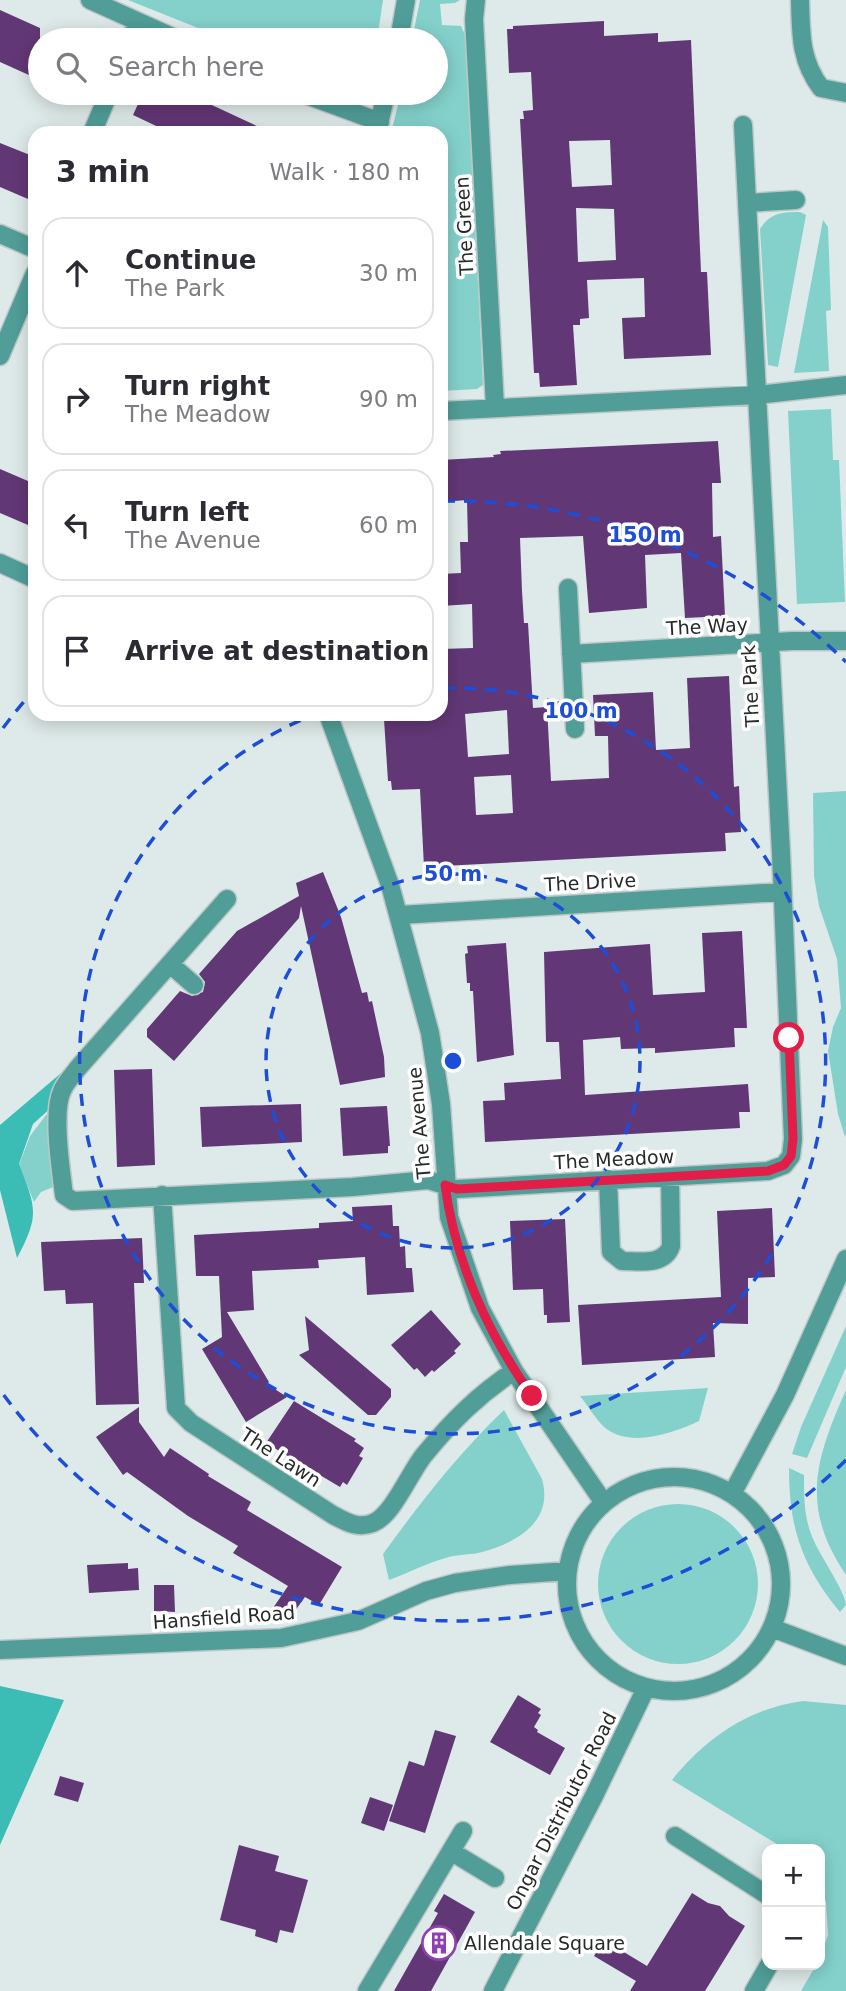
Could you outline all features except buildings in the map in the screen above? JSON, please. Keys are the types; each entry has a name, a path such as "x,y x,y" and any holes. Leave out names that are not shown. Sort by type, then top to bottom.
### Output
{"street":[{"path":"90,0 152,28"},
{"path":"401,28 406,0"},
{"name":"The Green","path":"476,0 474,19 495,407"},
{"path":"800,0 805,61 821,89 846,93"},
{"path":"135,28 138,22"},
{"path":"95,126 104,105"},
{"path":"327,105 374,126"},
{"path":"378,126 383,105"},
{"name":"The Park","path":"743,125 793,1139 791,1156 784,1165"},
{"path":"747,203 796,200"},
{"path":"0,234 28,246"},
{"path":"0,356 28,290"},
{"path":"448,410 757,395 846,385"},
{"path":"0,563 28,576"},
{"path":"568,588 575,729"},
{"name":"The Way","path":"570,653 846,641"},
{"name":"The Avenue","path":"331,721 372,829 400,915 430,1033 441,1104 449,1217 480,1308 514,1371 604,1503"},
{"name":"The Drive","path":"400,915 782,892"},
{"path":"228,899 78,1068 62,1091 58,1106 64,1195 73,1201 86,1202 162,1195 353,1187 428,1180 445,1185"},
{"path":"170,964 194,985"},
{"name":"The Meadow","path":"445,1185 457,1189 670,1177 768,1171 784,1165"},
{"path":"608,1179 611,1252 622,1261 662,1260 671,1246 670,1177"},
{"name":"The Lawn","path":"162,1195 176,1408 191,1423 333,1515 354,1525 371,1524 382,1518 421,1458 462,1411 485,1390 514,1371"},
{"path":"732,1494 785,1395 846,1259"},
{"path":"674,1477 701,1480 732,1494 757,1517 775,1546 781,1588 772,1628 754,1656 726,1678 705,1687 684,1691 646,1688 622,1678 602,1663 578,1632 569,1602 568,1571 581,1532 604,1503 633,1486 653,1479 674,1477"},
{"name":"Hansfield Road","path":"0,1650 281,1638 358,1621 426,1591 455,1583 510,1575 568,1571"},
{"path":"772,1628 846,1656"},
{"name":"Ongar Distributor Road","path":"493,1991 594,1796 646,1688"},
{"path":"367,1991 463,1831"},
{"path":"675,1836 762,1892"},
{"path":"452,1852 495,1878"},
{"path":"754,1991 766,1970"}],"shaded area":[{"path":"128,0 383,0 379,28 198,28"},
{"path":"420,0 460,0 440,4 442,25 461,26 466,37 483,385 477,389 448,391 448,126 393,126 398,105 448,105 448,28 414,28"},
{"path":"800,212 806,215 778,367 768,365 760,229 777,214"},
{"path":"823,220 828,227 831,310 826,311 829,371 794,373"},
{"path":"831,409 833,460 839,460 845,602 797,604 788,411"},
{"path":"846,791 845,1137 838,1114 828,1051 833,1027 841,1008 837,959 819,906 814,876 813,793"},
{"path":"67,1068 53,1106 33,1124 19,1164 33,1211 29,1231 17,1258 0,1190 0,1125"},
{"path":"53,1106 58,1185 41,1192 34,1202 19,1165 30,1136"},
{"path":"846,1326 846,1367 807,1458 792,1454 801,1427"},
{"path":"708,1388 699,1421 664,1434 639,1438 614,1434 604,1427 580,1396"},
{"path":"846,1390 846,1575 822,1527 817,1483 826,1439"},
{"path":"504,1410 542,1479 543,1507 538,1518 520,1536 495,1548 441,1559 389,1580 383,1554 440,1479"},
{"path":"789,1468 804,1475 808,1525 845,1599 846,1605 840,1612 816,1579 800,1545 792,1509"},
{"path":"678,1504 708,1511 734,1528 751,1554 758,1584 751,1614 734,1640 708,1657 678,1664 648,1657 622,1640 605,1614 598,1584 605,1554 622,1528 648,1511"},
{"path":"0,1686 64,1700 0,1845"},
{"path":"803,1701 846,1705 846,1991 801,1991 813,1970 825,1970 825,1944 828,1935 825,1844 777,1844 672,1780 699,1751 730,1727 765,1710"}],"place":[{"name":"Allendale Square","path":"439,1943"}],"route":[{"path":"532,1396 514,1371 480,1308 449,1217 445,1185 457,1189 670,1177 768,1171 784,1165 791,1156 793,1139 789,1038"}]}
